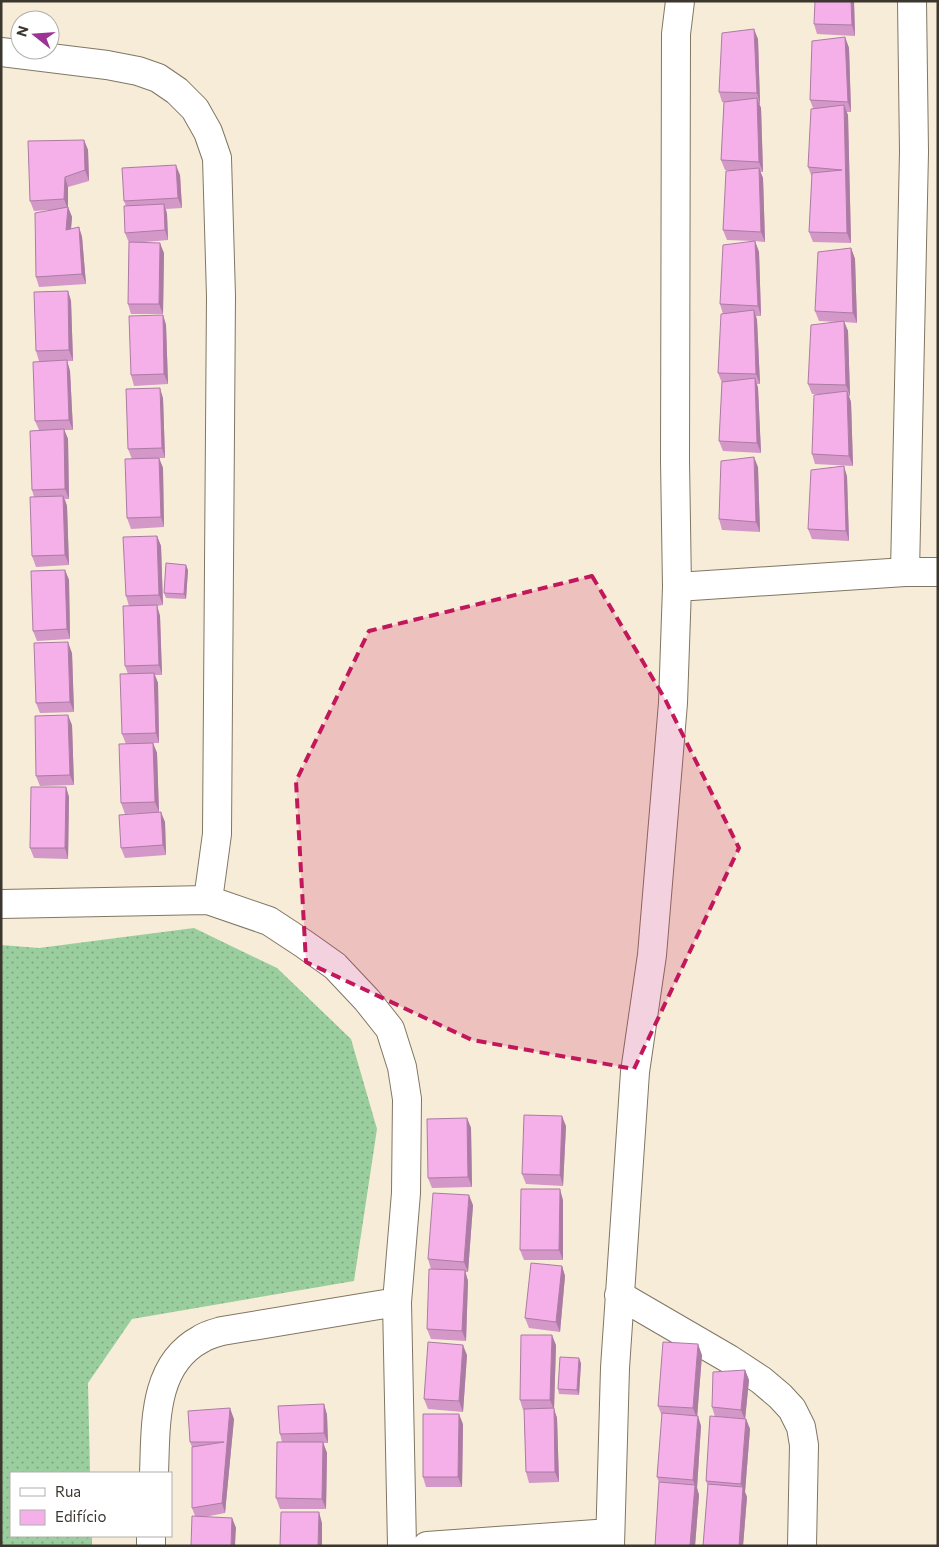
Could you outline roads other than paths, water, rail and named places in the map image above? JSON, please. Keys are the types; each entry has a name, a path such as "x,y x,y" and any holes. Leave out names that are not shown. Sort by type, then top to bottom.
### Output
{"street":[{"path":"427,1546 610,1540 619,1295 636,1072 652,956 673,703 678,587 675,460 676,44 680,1"},
{"path":"905,572 914,162 912,1"},
{"path":"1,52 107,65 138,71 158,78 177,91 195,109 208,132 218,158 221,296 217,825 208,900"},
{"path":"678,587 905,572 938,572"},
{"path":"1,904 208,900 269,922 304,944 335,966 367,1000 390,1029 402,1067 407,1099 406,1193 397,1302 402,1546"},
{"path":"619,1295 729,1359 760,1380 780,1396 792,1409 801,1427 804,1445 802,1546"},
{"path":"154,1472 157,1408 163,1382 173,1363 186,1349 201,1338 222,1331 397,1302"}]}
